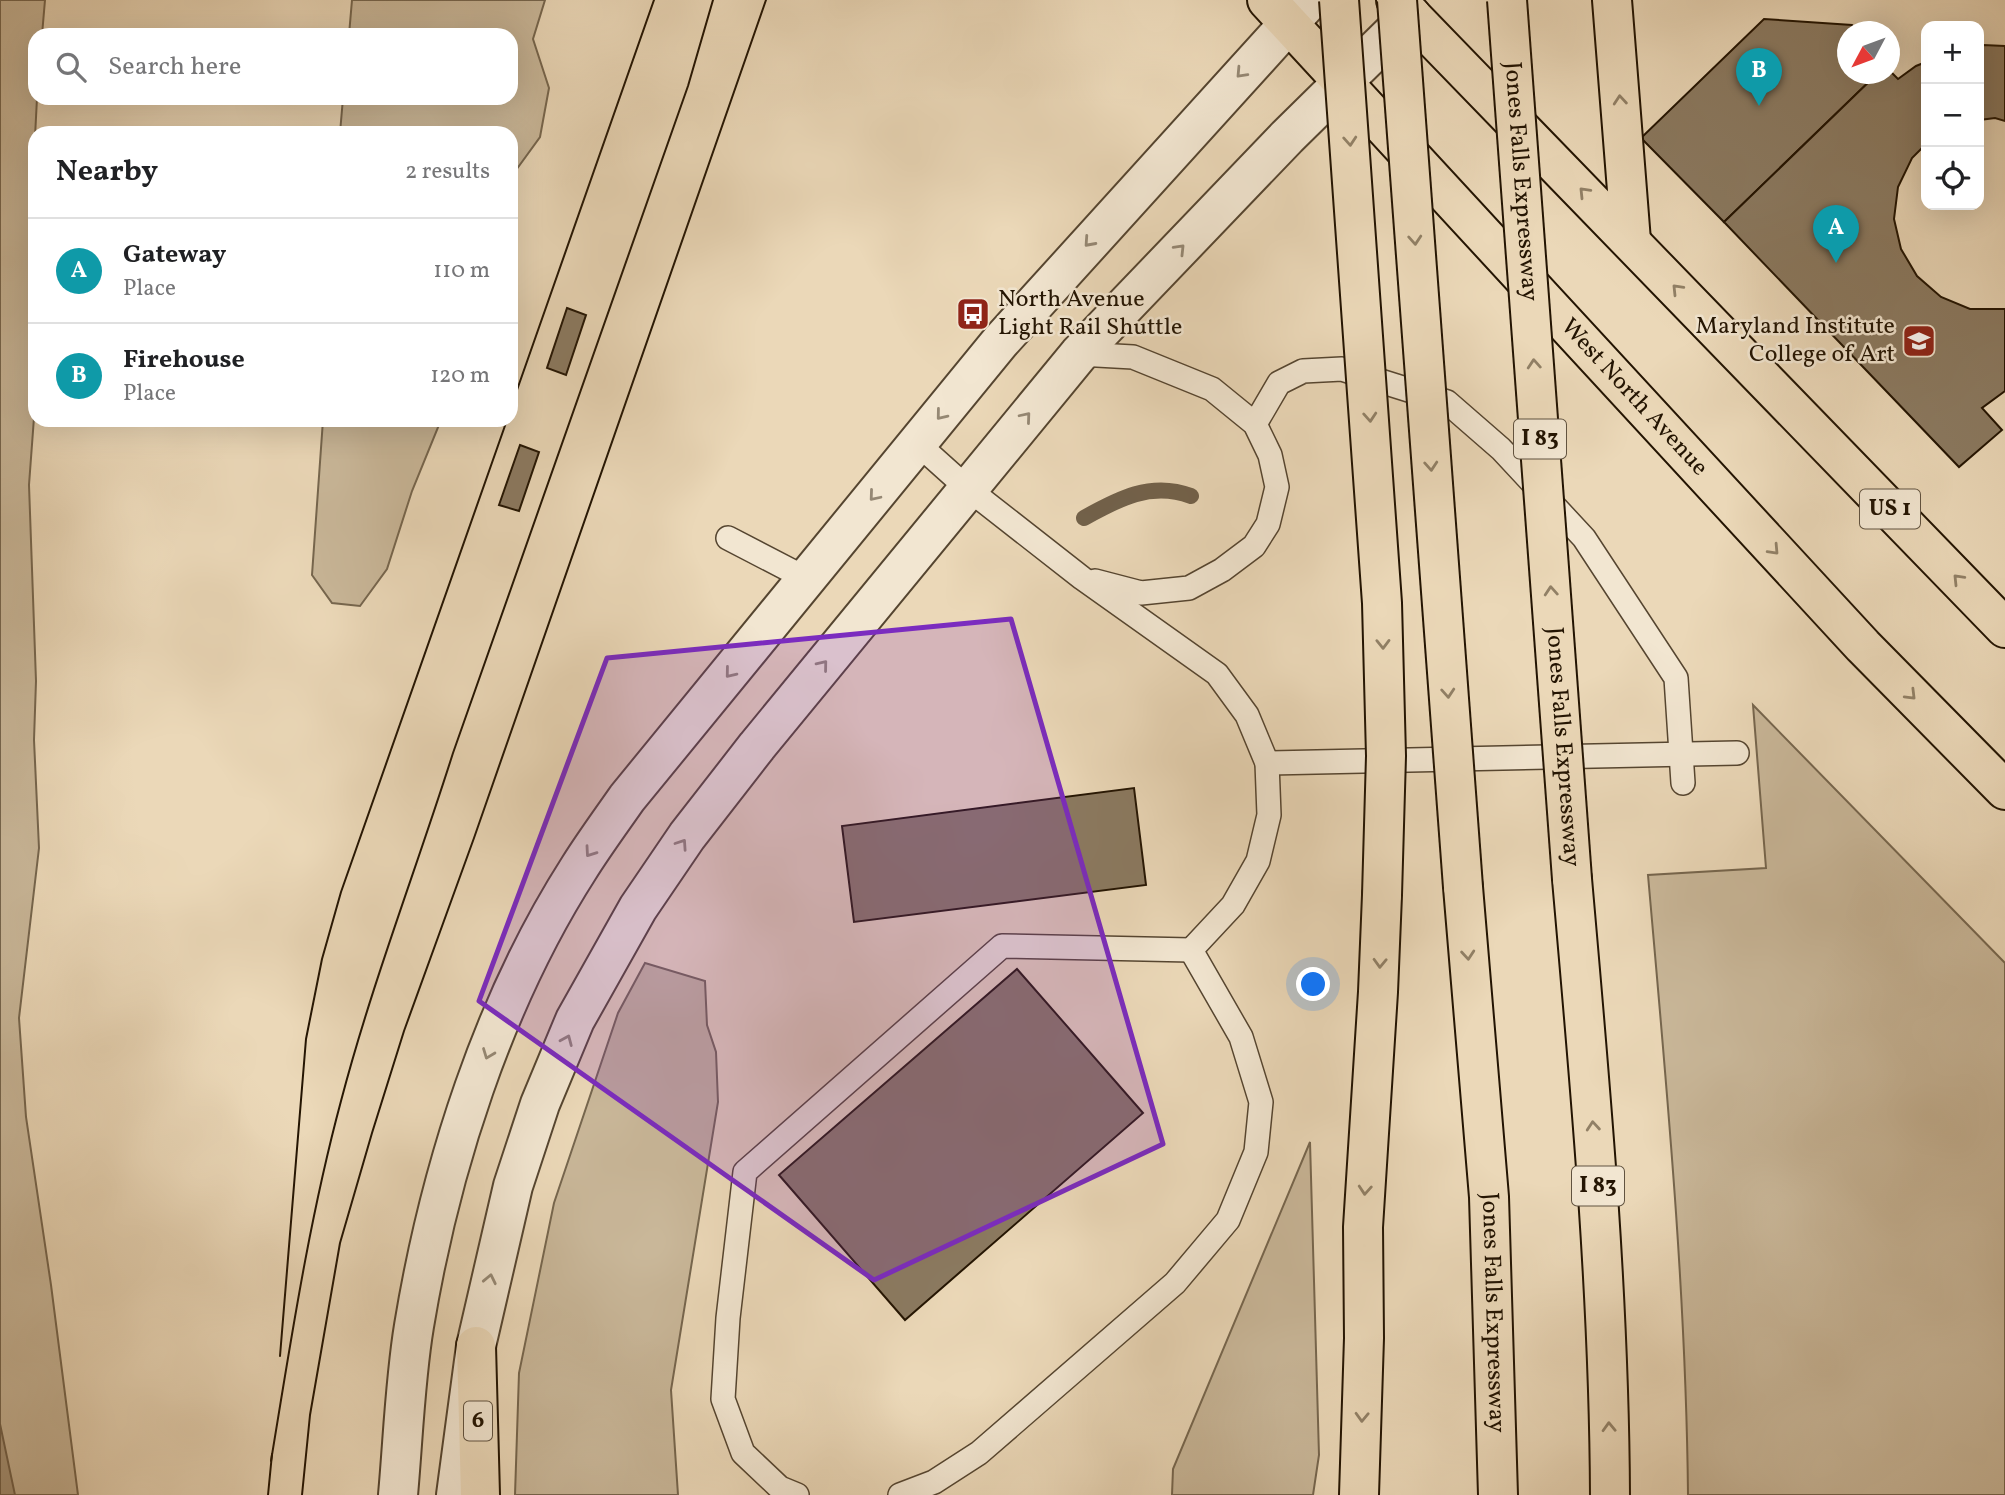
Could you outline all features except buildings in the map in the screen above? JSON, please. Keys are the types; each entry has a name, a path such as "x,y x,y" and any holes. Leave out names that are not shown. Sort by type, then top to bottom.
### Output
{"main road":[{"path":"1339,0 1382,603 1386,755 1378,1004 1363,1227 1364,1338 1359,1495"},
{"name":"Jones Falls Expressway","path":"1507,0 1572,878 1598,1175 1610,1428 1610,1495"},
{"path":"1612,0 1631,241"},
{"name":"Jones Falls Expressway","path":"1401,5 1463,887 1489,1197 1498,1495"},
{"name":"US 1","path":"1401,5 2005,628"},
{"name":"West North Avenue","path":"1288,8 1344,84 1863,646 2005,790"},
{"name":"6","path":"476,1346 480,1495"}],"street":[{"path":"456,1495 476,1346 513,1186 540,1104 575,1020 626,931 687,836 757,746 1079,354 1287,137 1344,84 1401,5"},
{"path":"398,1495 414,1327 431,1242 459,1136 511,996 578,869 627,798 1023,315 1288,8"}],"lane":[{"path":"1079,354 1133,356 1212,389 1255,424 1270,455 1277,487 1268,524 1254,546 1222,570 1189,589 1141,593 1082,578"},
{"path":"1255,424 1279,383 1303,371 1342,369 1447,402 1501,449 1584,538 1676,678 1683,783"},
{"path":"797,1495 780,1488 743,1453 723,1399 728,1318 745,1172 1002,946 1191,950 1233,905 1258,861 1269,815 1267,763 1247,715 1217,674 1082,578 967,488 918,444"},
{"path":"728,538 807,579"},
{"path":"1267,763 1737,753"},
{"path":"900,1495 934,1482 979,1453 1175,1283 1228,1220 1256,1152 1261,1102 1241,1037 1191,950"}],"highlighted area":[{"path":"1011,619 1163,1144 874,1280 479,1001 607,658"}],"shaded area":[{"path":"0,0 45,0 43,28 28,28 28,105 37,105 36,126 28,126 28,427 33,427 29,485 39,848 19,1018 26,1117 78,1495 0,1495"},
{"path":"352,0 545,0 533,39 549,88 540,137 518,167 518,126 341,126 342,105 518,105 518,28 350,28"},
{"path":"323,427 438,427 412,491 387,569 360,606 332,603 312,575"},
{"path":"1753,705 2005,963 2005,1495 1688,1495 1679,1262 1648,875 1766,868"},
{"path":"645,963 705,981 707,1025 716,1052 718,1102 671,1390 678,1495 515,1495 519,1373 554,1203 618,1013"},
{"path":"1310,1142 1319,1455 1313,1495 1172,1495 1173,1469"},
{"path":"0,1424 15,1495 0,1495"}],"waterway":[{"path":"1084,518 1109,504 1149,491 1162,490 1191,496"}],"tram line":[{"path":"518,387 654,0"},
{"path":"271,1461 319,1190 366,1013 453,753 688,86 713,0"},
{"path":"302,1495 310,1415 340,1243 372,1133 404,1031 474,838 766,0"},
{"path":"280,1356 306,1039 322,959 341,892 505,427"},
{"path":"268,1495 272,1454"}],"place":[{"name":"Firehouse","path":"1759,106"},
{"name":"Gateway","path":"1836,263"},
{"name":"North Avenue Light Rail Shuttle","path":"973,314"},
{"name":"Maryland Institute College of Art","path":"1919,341"}]}
